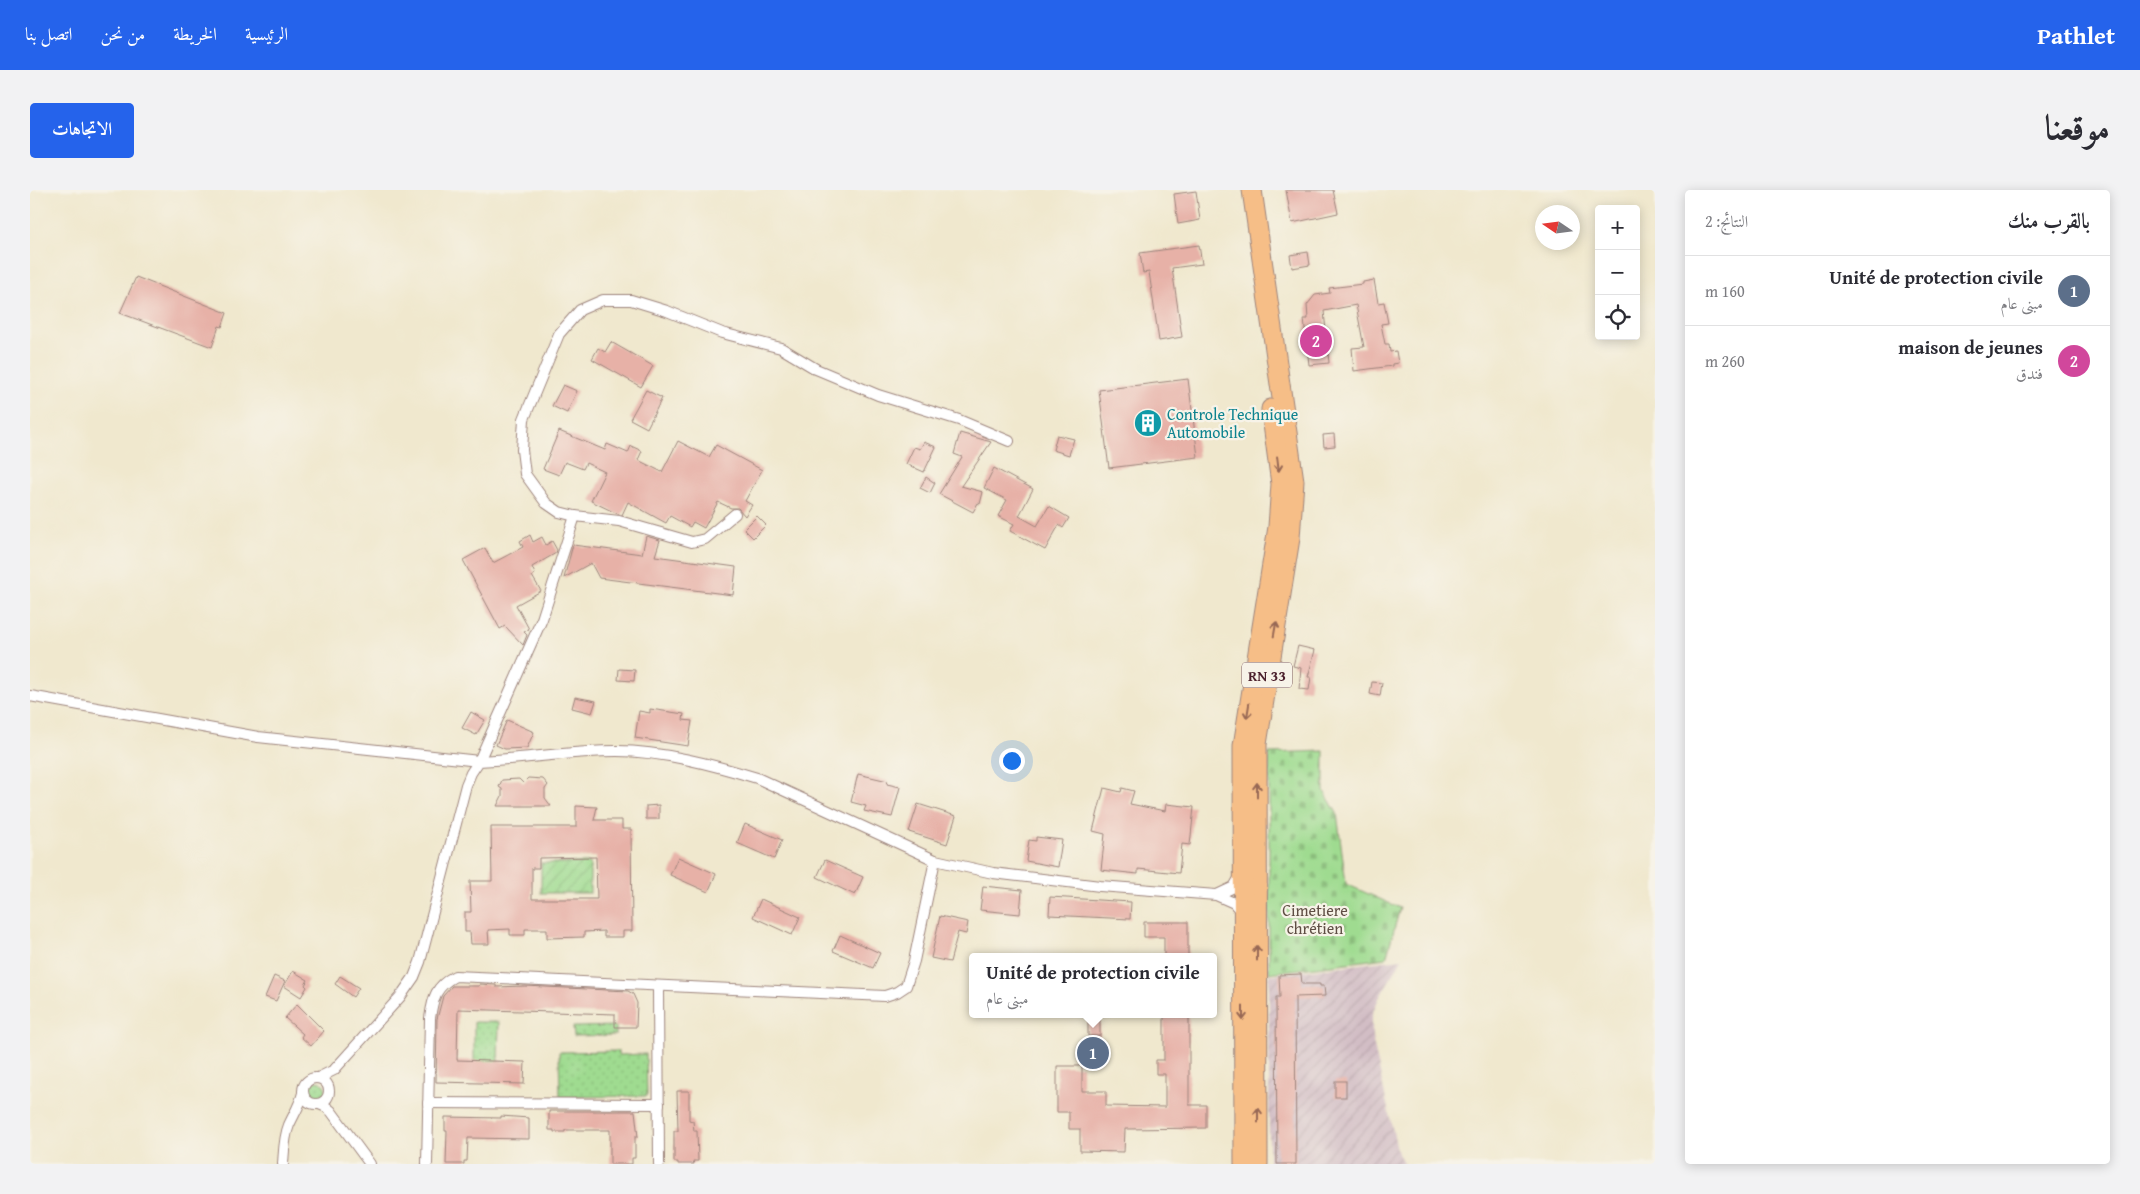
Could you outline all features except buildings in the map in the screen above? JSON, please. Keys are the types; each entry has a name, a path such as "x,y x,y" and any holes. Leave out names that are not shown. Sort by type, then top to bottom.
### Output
{"highway":[{"name":"RN 33","path":"1240,190 1278,458 1281,499 1243,746 1244,1164"},
{"name":"RN 33","path":"1252,190 1292,460 1294,498 1290,538 1257,744 1258,1164"}],"street":[{"path":"735,514 705,539 692,542 620,521 575,516 559,512 546,502 525,474 522,450 524,418 560,334 580,310 603,300 632,300 667,311 722,333 781,348 816,369 878,395 959,420 1009,441"},
{"path":"282,1164 288,1126 296,1113 305,1084 309,1080 334,1070 400,997 414,977 420,962 470,772 479,761 542,619 575,516"},
{"path":"30,696 258,737 479,761 617,751 656,755 729,770 757,778 935,860 993,873 1100,886 1216,895 1234,903 1243,914"},
{"path":"427,1164 430,1018 433,998 443,982 455,976 885,996 897,992 906,986 935,860"},
{"path":"1216,895 1234,887 1243,870"},
{"path":"658,986 659,1164"},
{"path":"296,1113 327,1099 334,1070"},
{"path":"318,1078 326,1082 329,1090 331,1111"},
{"path":"303,1093 307,1101 326,1106 331,1111 370,1164"},
{"path":"428,1102 659,1104"}],"shaded area":[{"path":"1402,959 1379,998 1372,1014 1372,1037 1398,1154 1405,1164 1269,1164 1269,975"}],"green space":[{"name":"Cimetiere chrétien","path":"1324,751 1324,791 1337,813 1346,884 1400,908 1386,958 1269,973 1269,753"},
{"path":"541,863 590,863 590,893 541,893"},
{"path":"474,1022 499,1022 498,1063 474,1062"},
{"path":"616,1026 616,1035 574,1036 573,1027"},
{"path":"618,1051 618,1055 646,1054 647,1096 560,1097 559,1052"},
{"path":"316,1081 323,1084 326,1091 323,1098 316,1101 309,1098 306,1091 309,1084"}],"place":[{"name":"maison de jeunes","path":"1316,341"},
{"name":"Controle Technique Automobile","path":"1148,423"},
{"name":"Unité de protection civile","path":"1093,1053"}]}
